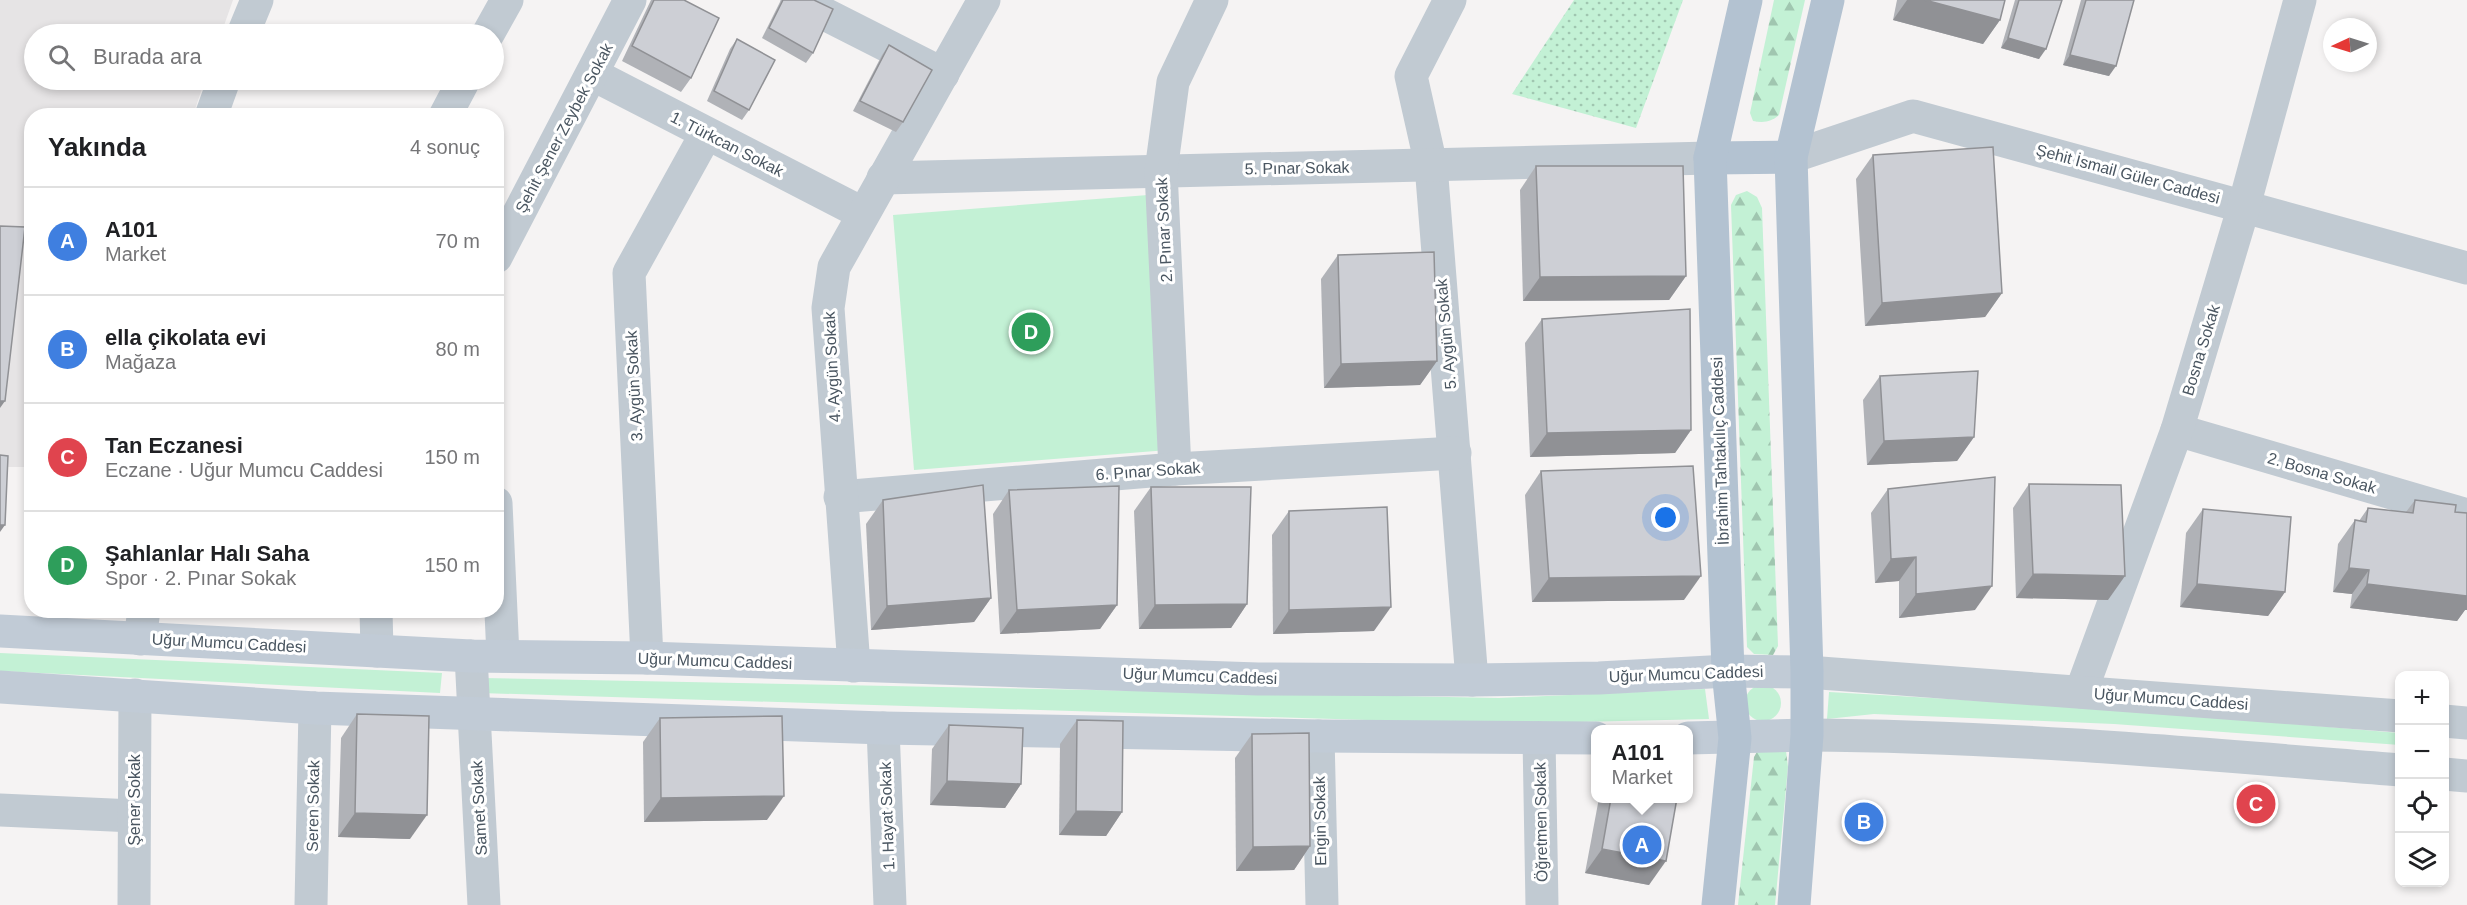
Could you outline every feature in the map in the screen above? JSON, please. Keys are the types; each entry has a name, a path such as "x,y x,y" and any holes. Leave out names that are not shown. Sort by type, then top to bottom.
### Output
{"main road":[{"name":"İbrahim Tahtakılıç Caddesi","path":"1718,905 1735,738 1728,670 1710,158 1746,0"},
{"path":"1794,905 1807,735 1807,672 1791,158 1828,0"},
{"path":"1710,158 1791,158"},
{"name":"Uğur Mumcu Caddesi","path":"0,632 142,625 377,651 471,656 647,658 1258,678 1472,680 1599,678 1728,670 1807,672"},
{"path":"0,687 315,708 474,711 883,728 1318,736 1591,738"},
{"path":"1693,738 1807,735"}],"street":[{"path":"247,24 257,0"},
{"path":"494,24 507,0"},
{"name":"Şehit Şener Zeybek Sokak","path":"504,242 630,0"},
{"path":"797,0 944,74"},
{"name":"4. Aygün Sokak","path":"854,666 828,308 834,267 862,213 944,74 984,0"},
{"name":"2. Pınar Sokak","path":"1175,469 1161,171 1173,82 1212,0"},
{"name":"5. Aygün Sokak","path":"1450,0 1411,76 1431,165 1472,680"},
{"name":"Bosna Sokak","path":"2081,692 2177,430 2244,206 2300,0"},
{"name":"1. Türkcan Sokak","path":"592,75 862,213"},
{"path":"215,108 221,90"},
{"path":"449,108 459,90"},
{"name":"Şehit İsmail Güler Caddesi","path":"1791,158 1913,116 2467,268"},
{"name":"3. Aygün Sokak","path":"647,658 629,273 706,134"},
{"name":"5. Pınar Sokak","path":"883,178 1710,158"},
{"name":"2. Bosna Sokak","path":"2177,430 2467,515"},
{"name":"6. Pınar Sokak","path":"840,497 1175,469 1455,453"},
{"path":"376,618 377,651"},
{"path":"501,618 503,656"},
{"name":"Samet Sokak","path":"471,656 483,905"},
{"name":"Uğur Mumcu Caddesi","path":"1807,672 2395,716"},
{"name":"Şener Sokak","path":"134,905 135,695"},
{"name":"Seren Sokak","path":"311,905 315,708"},
{"path":"2449,721 2467,723"},
{"name":"1. Hayat Sokak","path":"883,728 890,905"},
{"path":"1807,735 1899,736 2123,747 2395,770"},
{"name":"Engin Sokak","path":"1318,736 1322,905"},
{"name":"Öğretmen Sokak","path":"1539,738 1542,905"},
{"path":"2449,774 2467,776"},
{"path":"0,810 134,816"}],"shaded area":[{"path":"0,0 233,0 225,24 24,24 24,90 202,90 195,108 24,108 24,467 0,467"}],"green space":[{"path":"1574,0 1683,0 1636,128 1512,94"},
{"path":"1774,0 1805,0 1779,115 1767,121 1753,121 1750,113"},
{"path":"1747,191 1757,197 1762,208 1778,646 1773,655 1754,654 1747,647 1731,205 1736,195"},
{"path":"1148,195 1168,450 914,470 893,215"},
{"path":"0,653 442,673 440,693 0,671"},
{"path":"482,678 1499,698 1705,689 1709,719 1495,724 481,693"},
{"path":"1763,685 1776,690 1781,703 1776,716 1763,721 1750,716 1745,703 1750,690"},
{"path":"1829,692 2118,709 2395,733 2395,745 2114,724 1874,714 1827,719"},
{"path":"1759,748 1786,751 1788,767 1775,905 1738,905 1754,757"}],"building":[{"path":"654,0 684,0 719,18 691,78 632,46"},
{"path":"783,0 814,0 833,9 813,53 769,28"},
{"path":"1925,0 2005,0 2000,20"},
{"path":"2019,0 2062,0 2046,49 2008,38"},
{"path":"2086,0 2134,0 2116,66 2070,55"},
{"path":"737,39 775,60 749,110 714,91"},
{"path":"889,45 932,70 903,122 860,101"},
{"path":"1993,147 2002,293 1882,303 1873,155"},
{"path":"1536,166 1683,166 1686,276 1540,277"},
{"path":"0,226 24,227 5,401 0,401"},
{"path":"1434,252 1437,361 1341,364 1338,255"},
{"path":"1690,309 1691,430 1547,433 1542,319"},
{"path":"1978,371 1974,437 1884,441 1880,376"},
{"path":"0,455 8,456 5,525 0,525"},
{"path":"1693,466 1701,576 1549,578 1541,471"},
{"path":"1995,477 1992,586 1916,594 1916,557 1891,559 1888,489"},
{"path":"2029,484 2121,485 2125,576 2033,574"},
{"path":"983,485 991,598 887,606 883,500"},
{"path":"1119,486 1117,605 1017,610 1009,490"},
{"path":"1151,487 1251,487 1247,604 1155,605"},
{"path":"2415,500 2456,505 2455,512 2467,513 2467,596 2367,584 2369,570 2349,568 2355,520 2366,522 2368,508 2413,513"},
{"path":"1387,507 1391,607 1289,610 1289,511"},
{"path":"2203,509 2291,517 2285,592 2197,584"},
{"path":"357,714 429,716 427,815 355,813"},
{"path":"782,716 784,796 661,798 660,718"},
{"path":"1077,720 1123,721 1122,812 1076,811"},
{"path":"949,725 1023,728 1021,784 947,781"},
{"path":"1309,733 1310,846 1253,847 1252,734"},
{"path":"1610,803 1676,803 1666,861 1602,849"}],"place":[{"name":"Şahlanlar Halı Saha","path":"1031,332"},
{"name":"Tan Eczanesi","path":"2256,804"},
{"name":"ella çikolata evi","path":"1864,822"},
{"name":"A101","path":"1642,845"}]}
